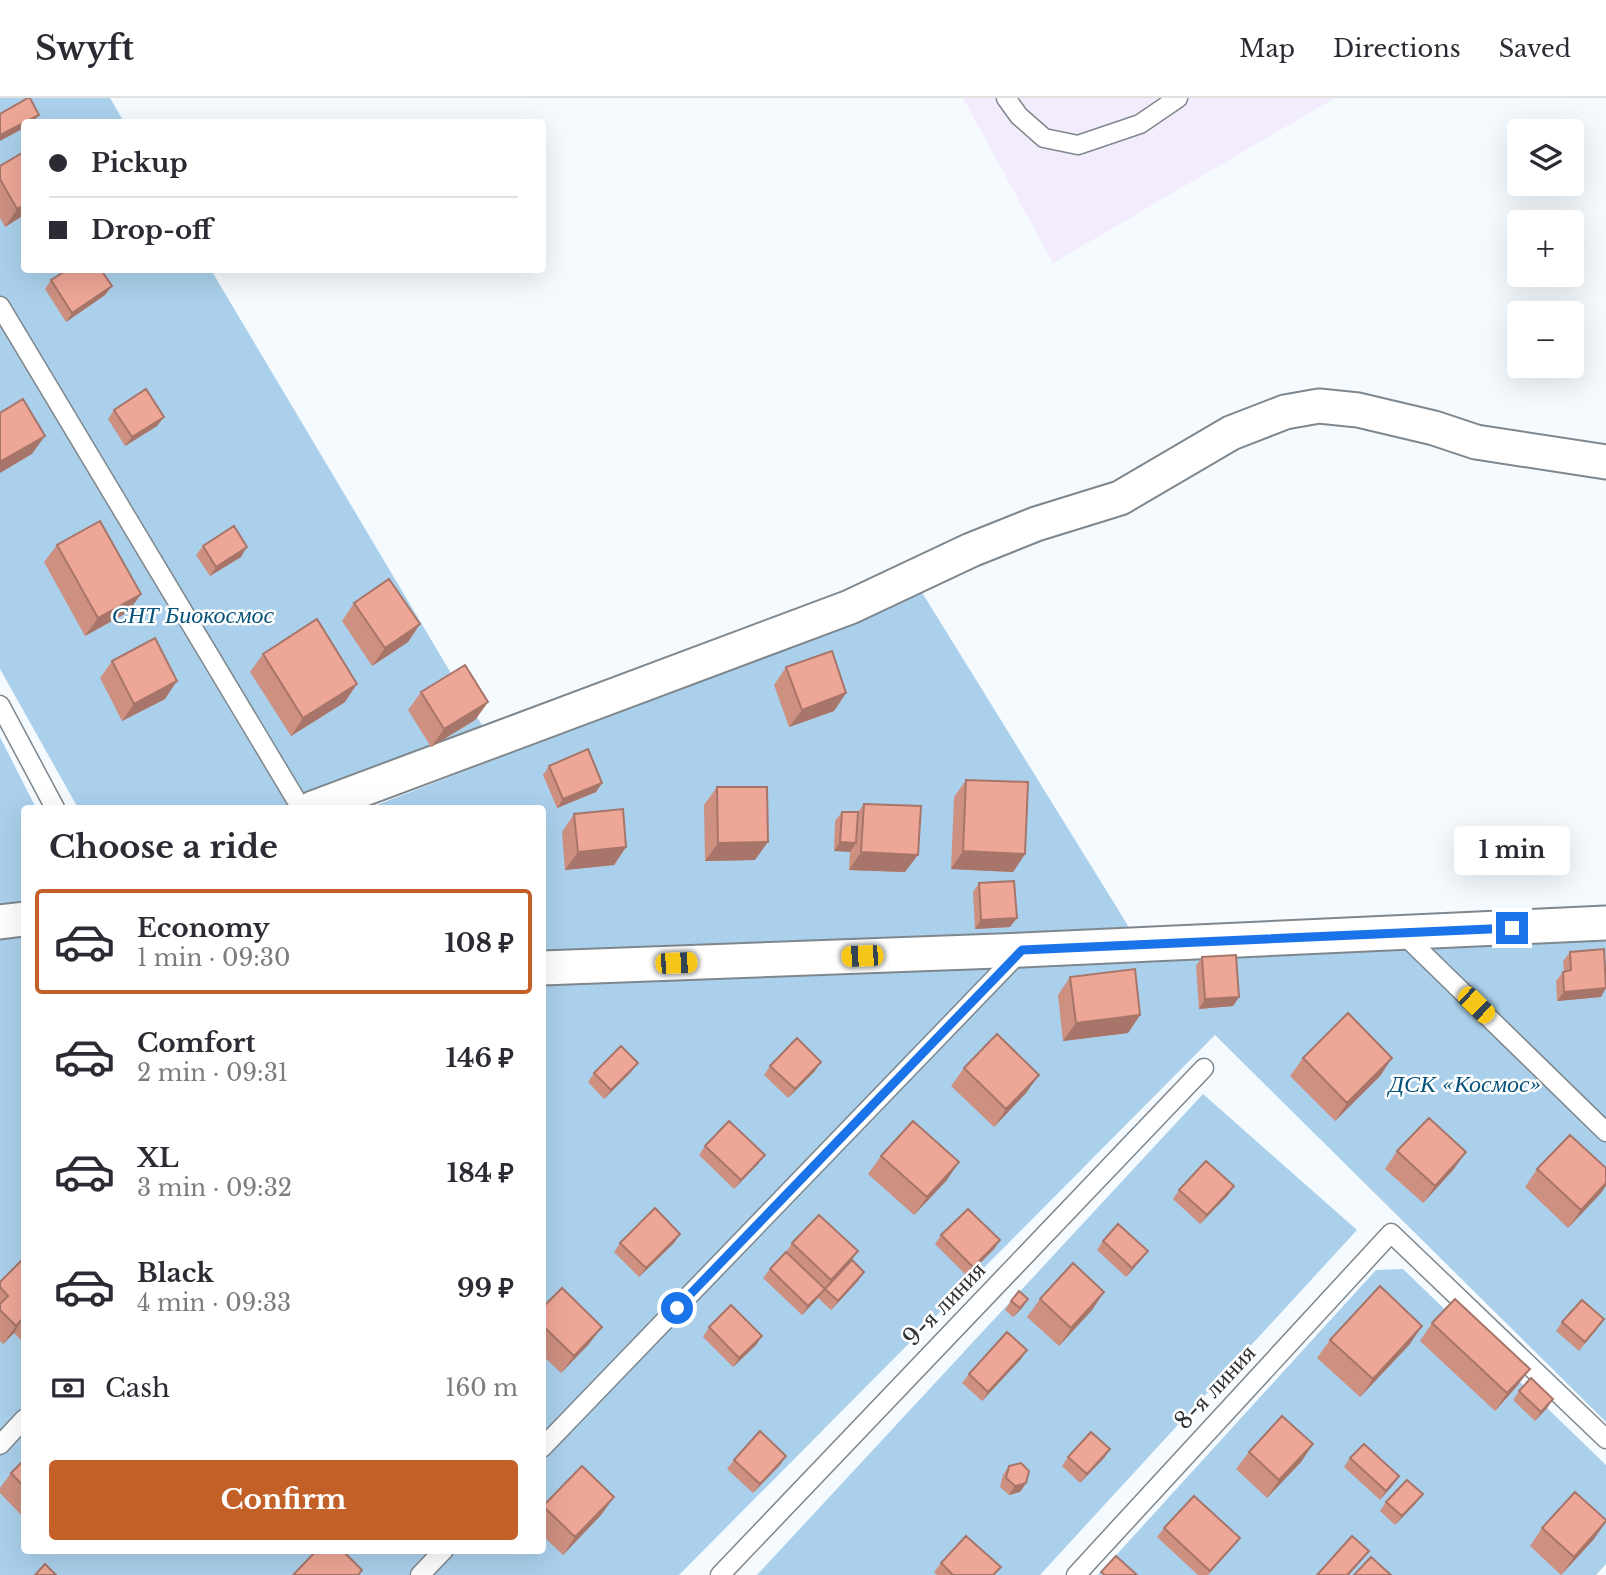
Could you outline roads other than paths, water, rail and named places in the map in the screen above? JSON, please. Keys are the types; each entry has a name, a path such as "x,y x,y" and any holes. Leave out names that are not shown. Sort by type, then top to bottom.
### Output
{"street":[{"path":"321,805 850,607 971,550 1037,524 1120,498 1231,433 1285,412 1319,407 1358,410 1434,428 1476,442 1606,463"},
{"path":"0,922 21,919"},
{"path":"546,968 1022,950 1606,923"}],"lane":[{"path":"1006,98 1019,116 1044,138 1078,145 1140,124 1178,98"},
{"path":"0,306 299,805"},
{"path":"0,705 53,805"},
{"path":"1402,933 1606,1132"},
{"path":"546,1444 1022,950"},
{"name":"9-я линия","path":"720,1575 1204,1068"},
{"name":"8-я линия","path":"1076,1575 1391,1233 1606,1439"},
{"path":"0,1445 21,1422"},
{"path":"420,1575 440,1554"}],"park label":[{"name":"СНТ Биокосмос","path":"193,615"},
{"name":"ДСК «Космос»","path":"1465,1084"}]}
